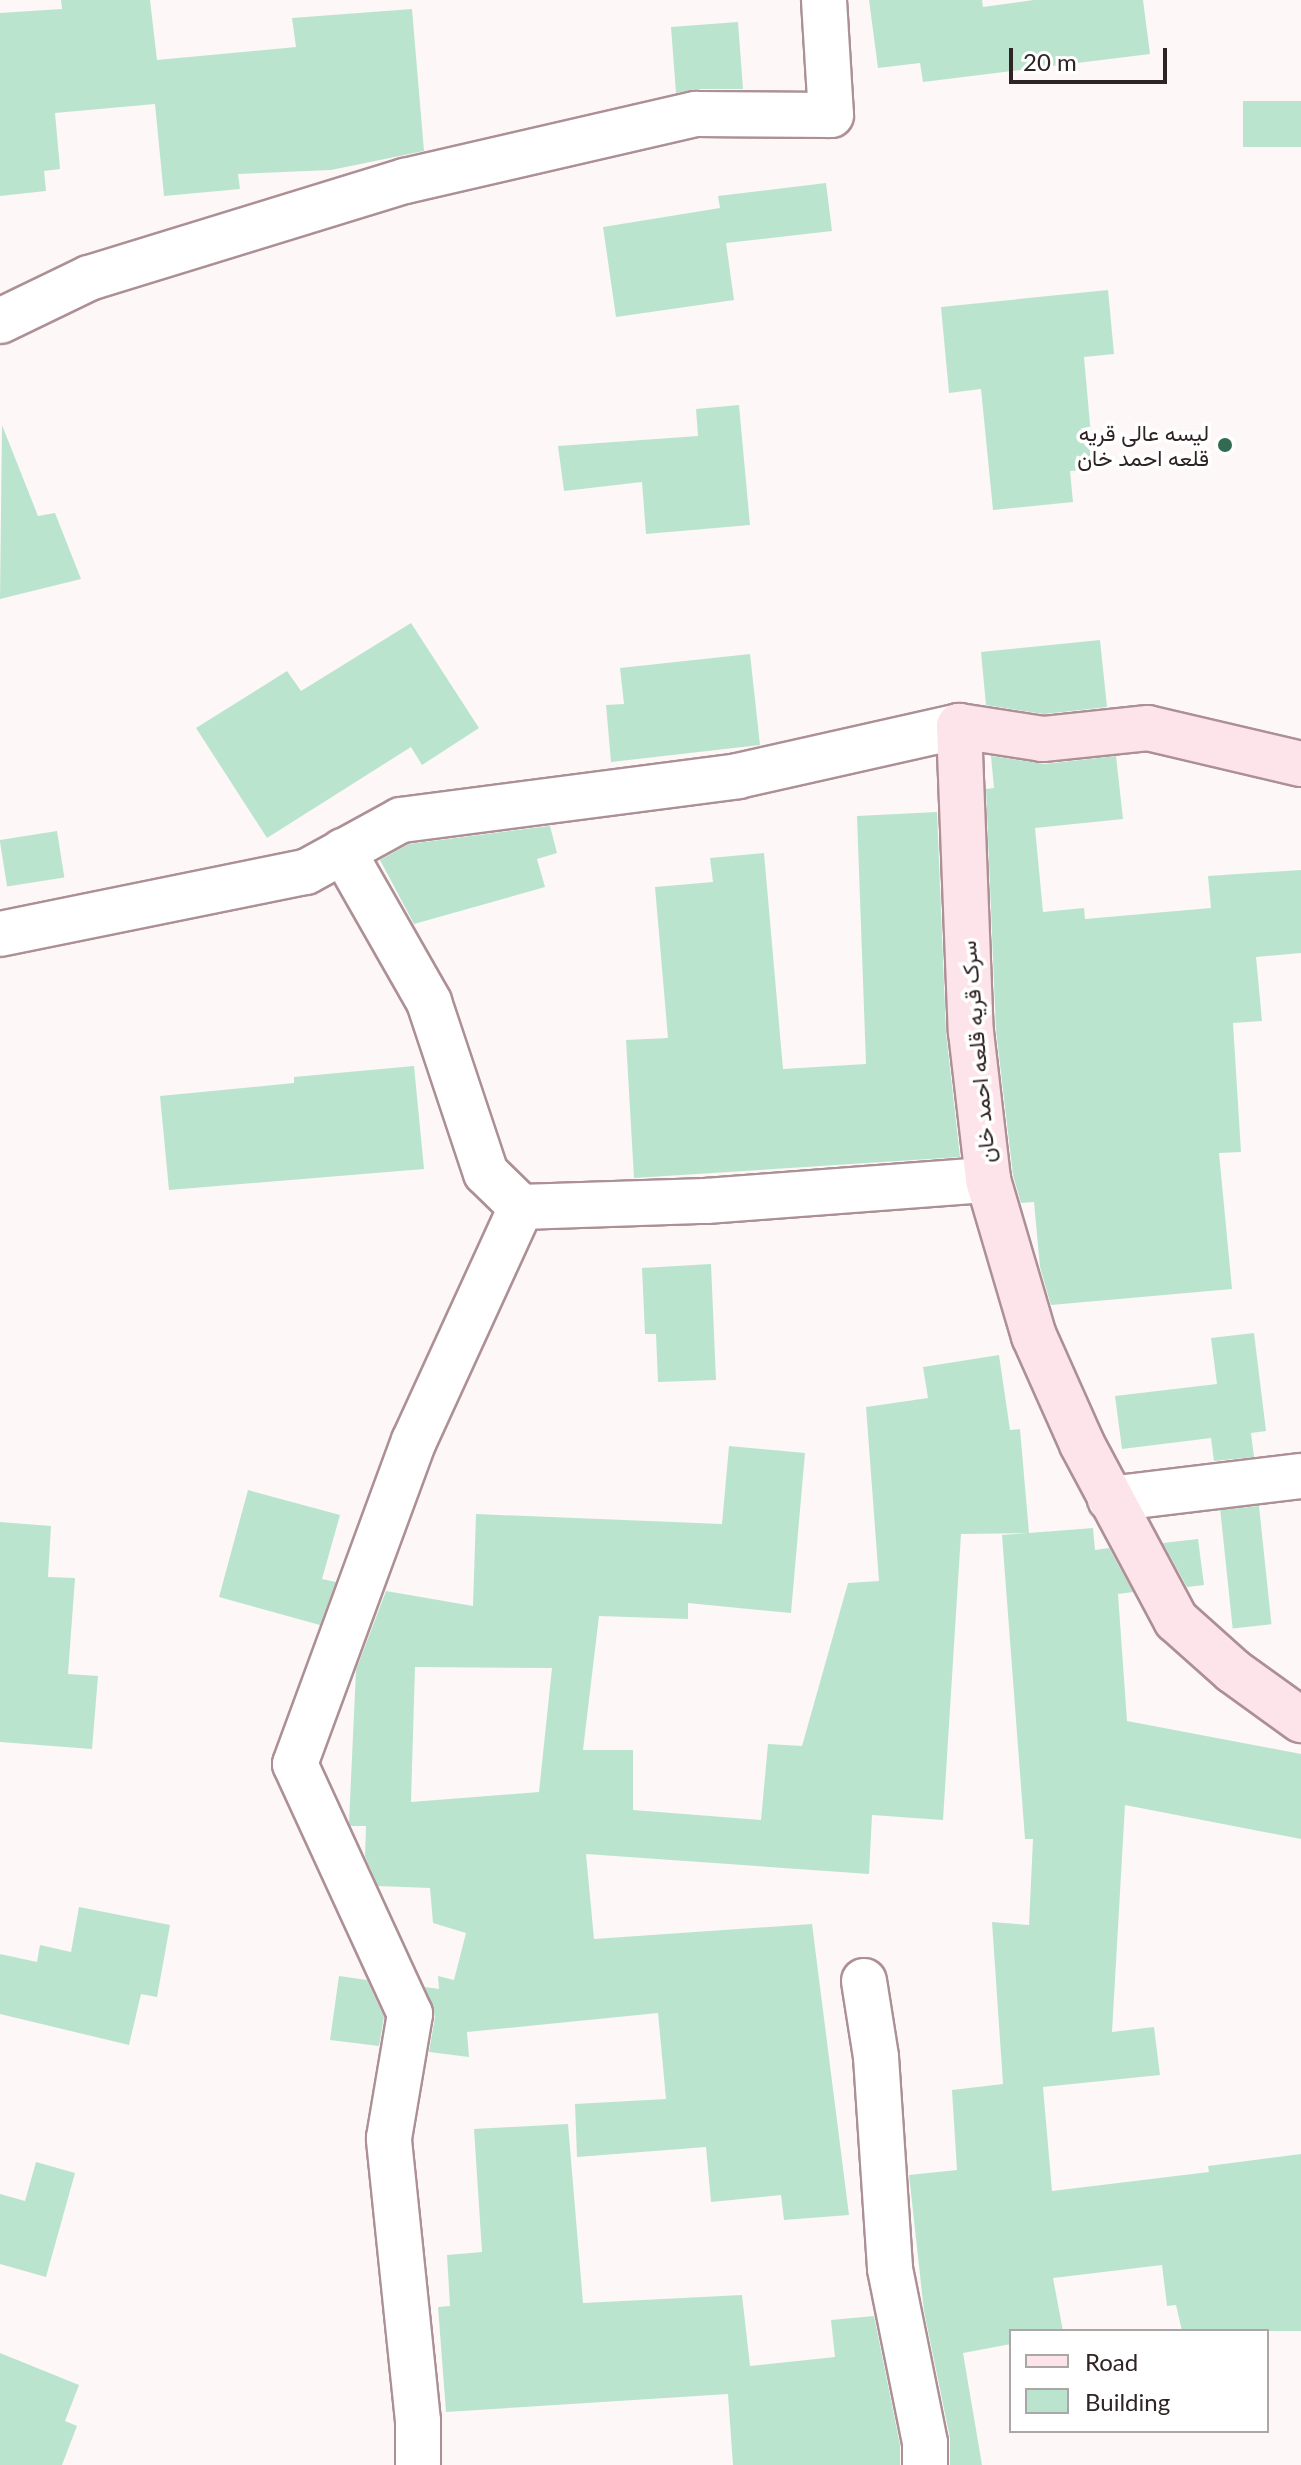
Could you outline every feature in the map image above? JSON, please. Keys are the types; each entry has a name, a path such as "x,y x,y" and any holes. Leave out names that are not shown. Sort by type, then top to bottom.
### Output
{"street":[{"path":"0,321 89,278 405,181 696,114 831,115 824,0"},
{"path":"0,934 306,872 401,820 738,776 959,726 1043,739 1148,728 1301,764"},
{"name":"سرک قریه قلعه احمد خان","path":"959,726 971,1032 988,1180 1034,1336 1110,1499 1176,1620 1233,1671 1301,1720"},
{"path":"343,851 429,1002 486,1173 521,1207 706,1201 988,1180"},
{"path":"418,2465 418,2421 389,2138 410,2014 295,1764 414,1441 521,1207"},
{"path":"1110,1499 1301,1476"},
{"path":"864,1981 876,2057 890,2269 925,2443 925,2465"}],"building":[{"path":"61,0 150,0 157,60 296,47 292,18 412,9 424,151 331,170 238,174 240,189 164,196 155,104 55,113 60,169 44,171 46,191 0,196 0,13 62,9"},
{"path":"869,0 982,0 983,7 1034,0 1143,0 1150,54 923,82 920,63 878,68"},
{"path":"738,22 743,89 696,89 676,93 671,27"},
{"path":"1243,101 1301,101 1301,147 1243,147"},
{"path":"826,183 832,231 726,243 734,300 616,317 603,227 720,208 718,196"},
{"path":"1108,290 1114,354 1084,357 1094,469 1070,471 1073,502 993,510 981,389 949,393 941,307"},
{"path":"739,405 750,525 646,534 642,482 564,491 558,446 698,436 696,409"},
{"path":"2,425 38,516 55,513 81,579 0,599"},
{"path":"411,623 479,728 422,765 411,747 267,838 196,728 287,671 301,691"},
{"path":"1100,640 1107,707 1044,714 986,705 981,652"},
{"path":"750,654 760,745 611,762 606,705 624,704 620,668"},
{"path":"991,756 1045,764 1116,756 1123,819 1035,828 1043,912 1084,908 1085,919 1211,908 1208,876 1301,870 1301,953 1256,957 1262,1021 1233,1023 1241,1152 1219,1153 1232,1289 1051,1305 1040,1267 1034,1202 1021,1203 1013,1175 996,1030 986,789 994,788"},
{"path":"937,812 946,1033 960,1157 634,1178 626,1040 668,1038 655,887 713,882 710,858 764,853 783,1069 866,1064 857,816"},
{"path":"550,826 557,853 537,859 545,887 414,924 380,860 409,844"},
{"path":"57,831 64,877 7,886 0,840"},
{"path":"414,1066 424,1169 169,1190 160,1096 294,1083 294,1077"},
{"path":"711,1264 716,1380 658,1382 656,1334 645,1334 642,1268"},
{"path":"1254,1333 1266,1431 1251,1433 1254,1457 1214,1461 1211,1438 1122,1449 1115,1396 1217,1384 1211,1338"},
{"path":"999,1355 1010,1430 1020,1429 1029,1533 1093,1528 1095,1550 1109,1548 1133,1592 1118,1594 1127,1721 1301,1754 1301,1839 1125,1805 1112,2032 1154,2027 1160,2075 1043,2087 1052,2191 1209,2172 1208,2166 1301,2154 1301,2331 1182,2329 1176,2305 1167,2306 1162,2265 1053,2278 1063,2329 1009,2329 1009,2344 963,2353 982,2465 950,2465 950,2438 924,2311 909,2175 957,2170 952,2090 1003,2084 992,1922 1029,1925 1033,1839 1025,1839 1002,1535 1027,1533 961,1534 943,1820 872,1815 869,1874 586,1854 594,1939 812,1924 849,2215 784,2220 781,2195 711,2202 706,2147 577,2157 575,2104 666,2099 658,2013 467,2032 469,2057 429,2052 435,2017 425,1987 439,1989 438,1976 454,1980 466,1933 433,1923 430,1888 378,1886 365,1856 366,1826 351,1826 349,1823 356,1670 386,1591 473,1606 476,1514 722,1524 729,1446 805,1453 791,1613 688,1603 688,1619 599,1616 583,1750 633,1750 633,1810 761,1820 768,1744 802,1746 848,1583 879,1581 866,1407 928,1398 923,1367","holes":["415,1667 552,1668 539,1792 411,1802"]},
{"path":"248,1490 340,1515 322,1579 336,1582 320,1625 219,1597"},
{"path":"1259,1506 1271,1624 1233,1628 1220,1510"},
{"path":"0,1522 51,1526 48,1577 75,1578 68,1674 98,1676 92,1749 0,1742"},
{"path":"1198,1539 1204,1585 1187,1587 1163,1543"},
{"path":"79,1907 170,1925 157,1997 141,1994 129,2045 0,2014 0,1954 37,1962 40,1945 71,1952"},
{"path":"339,1976 367,1980 384,2017 379,2046 330,2040"},
{"path":"568,2124 583,2303 742,2295 750,2366 835,2357 831,2320 874,2316 900,2445 900,2465 733,2465 728,2394 446,2412 438,2307 450,2306 447,2255 482,2252 474,2129"},
{"path":"36,2162 75,2173 46,2277 0,2264 0,2194 25,2201"},
{"path":"0,2353 79,2385 65,2421 77,2426 62,2465 0,2465"}],"place":[{"name":"لیسه عالی قریه قلعه احمد خان","path":"1225,445"}]}
